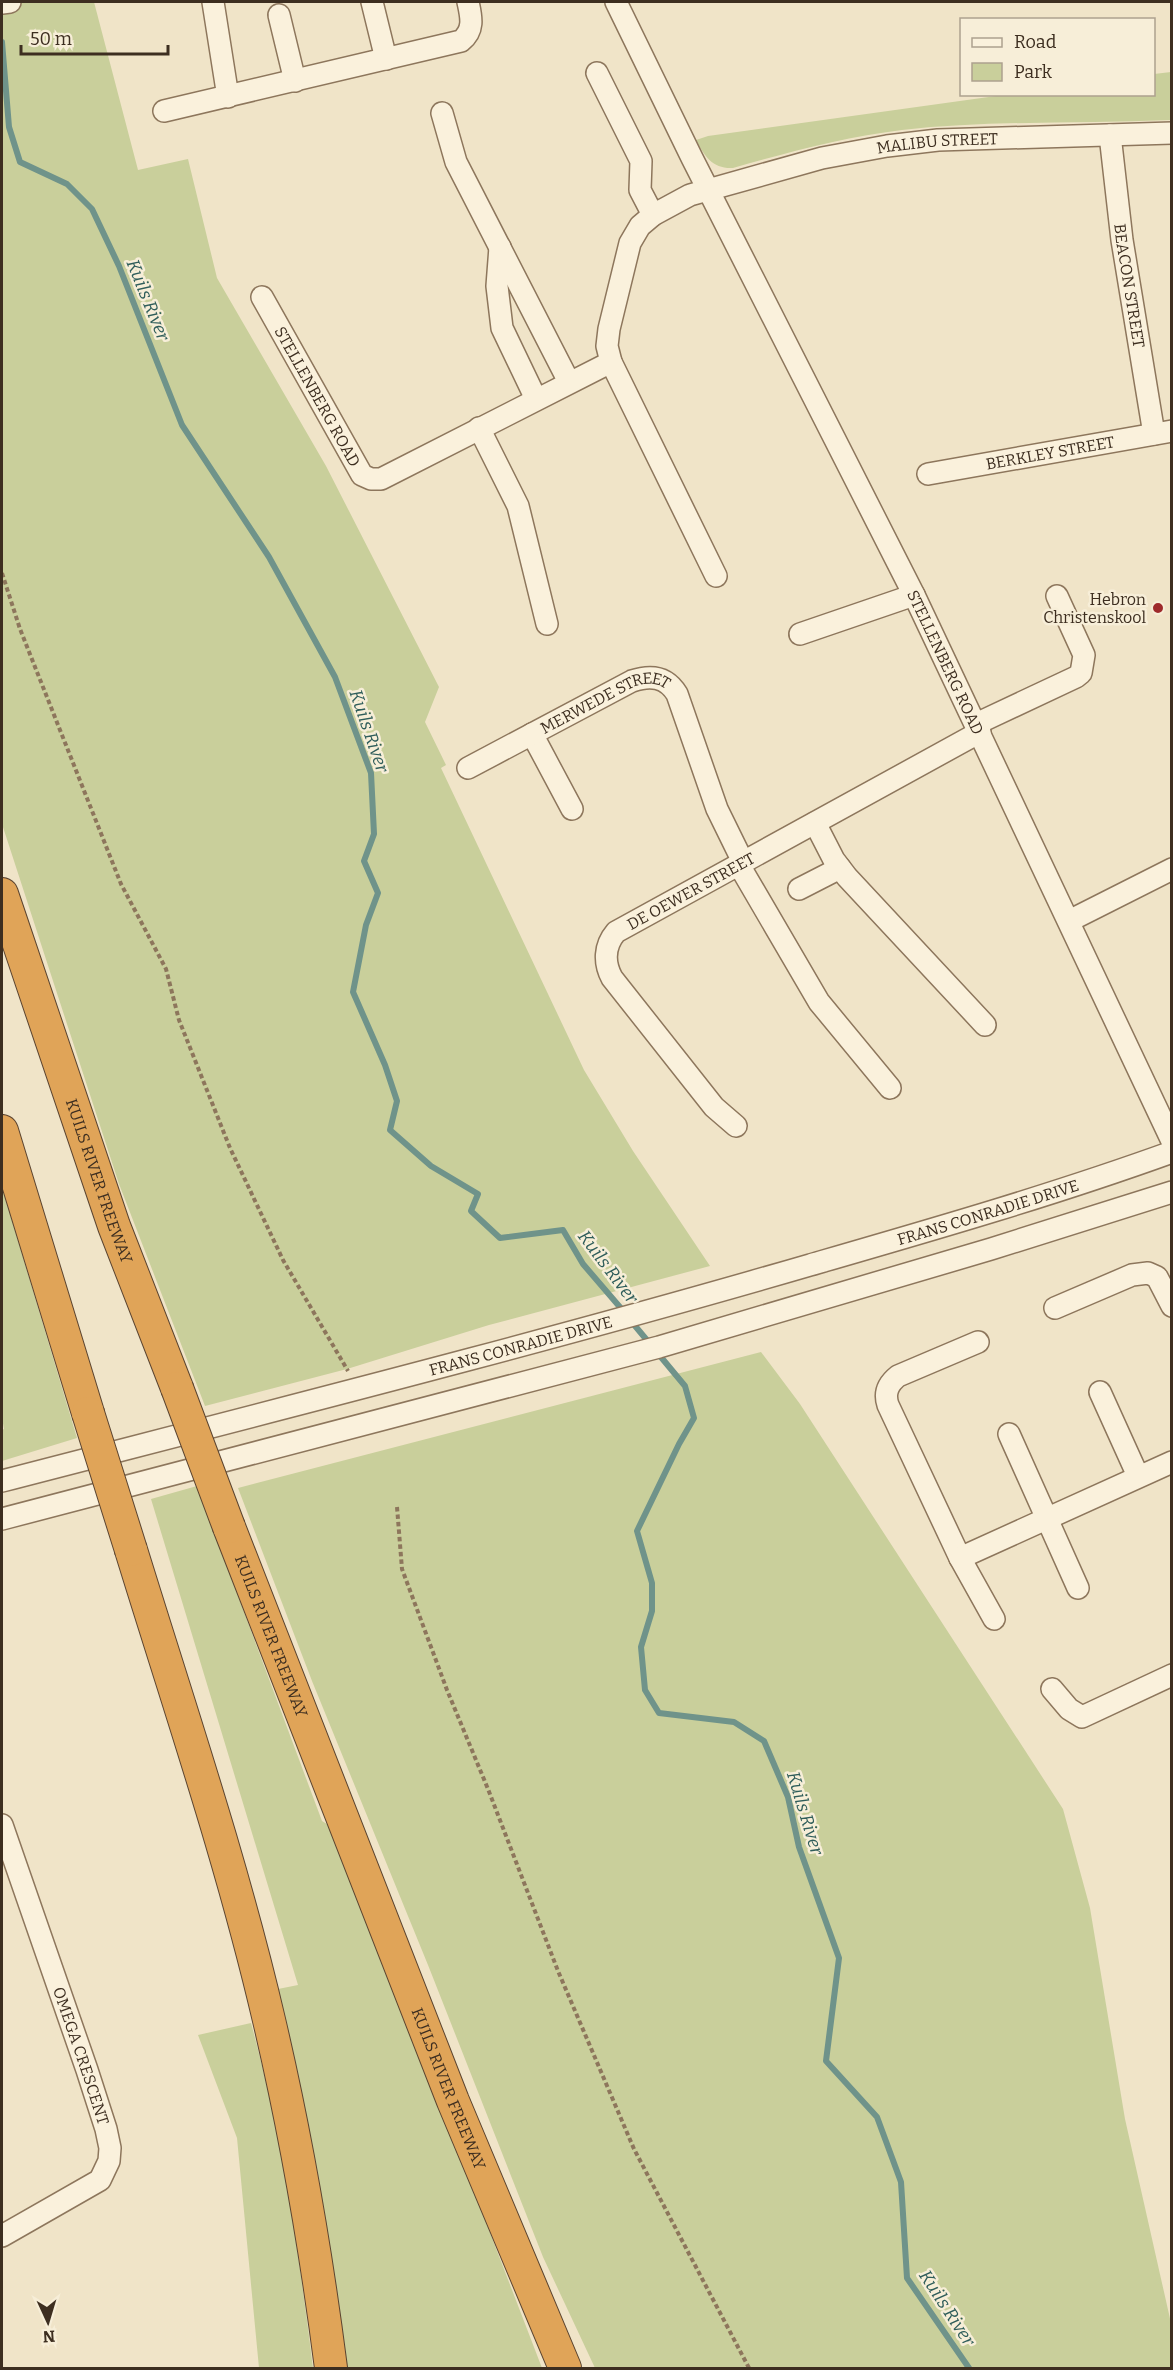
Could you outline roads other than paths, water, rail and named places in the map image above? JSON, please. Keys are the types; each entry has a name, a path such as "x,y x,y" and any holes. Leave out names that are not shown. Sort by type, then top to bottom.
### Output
{"highway":[{"name":"KUILS RIVER FREEWAY","path":"2,894 114,1226 453,2101 565,2368"},
{"path":"2,1131 226,1862 269,2019 304,2189 331,2368"}],"street":[{"path":"2,3 10,2"},
{"path":"213,2 228,97"},
{"path":"372,2 386,59"},
{"path":"164,111 464,39 471,24 468,2"},
{"name":"STELLENBERG ROAD","path":"616,2 708,189 915,595 1172,1141"},
{"path":"279,15 295,81"},
{"path":"597,73 641,161 640,190 653,215"},
{"path":"442,113 456,162 569,382"},
{"name":"MALIBU STREET","path":"708,189 822,158 887,146 938,140 1172,133"},
{"name":"BEACON STREET","path":"1110,135 1122,240 1163,432"},
{"path":"708,189 690,195 653,215 640,226 628,250 607,350 716,576"},
{"path":"500,247 497,286 502,328 536,399"},
{"name":"STELLENBERG ROAD","path":"262,297 364,477 381,479 611,362"},
{"path":"479,428 518,506 547,624"},
{"name":"BERKLEY STREET","path":"928,474 1163,432"},
{"path":"800,634 915,595"},
{"name":"DE OEWER STREET","path":"736,1126 714,1107 612,978 607,967 606,955 609,942 616,932 815,823 978,728 1076,677 1081,673 1084,655 1057,596"},
{"name":"MERWEDE STREET","path":"468,768 632,681 646,677 664,681 677,694 717,809 741,863 819,1002 890,1088"},
{"path":"532,734 572,809"},
{"path":"815,823 840,868 986,1025"},
{"path":"799,889 840,868"},
{"path":"1069,921 1172,869"},
{"name":"FRANS CONRADIE DRIVE","path":"2,1480 679,1303 979,1215 1117,1172 1172,1152"},
{"path":"2,1519 617,1358 991,1249 1172,1192"},
{"path":"1055,1308 1132,1275 1143,1273 1157,1277 1172,1305"},
{"path":"978,1342 898,1376 889,1386 886,1394 888,1406 960,1558 994,1619"},
{"path":"1100,1392 1138,1476"},
{"path":"1010,1434 1078,1588"},
{"path":"960,1558 1172,1462"},
{"path":"1052,1689 1069,1709 1082,1717 1172,1675"},
{"name":"OMEGA CRESCENT","path":"2,1825 87,2070 106,2128 110,2148 109,2161 100,2180 2,2236"}],"waterway":[{"name":"Kuils River","path":"2,42 9,127 20,162 67,184 92,209 119,266 182,425 269,557 335,677 371,773 374,834 364,861 378,893 366,925 353,992 385,1065 397,1101 390,1130 431,1166 478,1194 471,1211 500,1238 563,1230 583,1264 625,1313"},
{"name":"Kuils River","path":"631,1321 685,1386 694,1418 637,1531 652,1583 652,1611 641,1647 645,1690 659,1713 734,1722 764,1741 788,1797 799,1847 839,1958 826,2061 877,2117 901,2182 907,2278 969,2368"}],"place":[{"name":"Hebron Christenskool","path":"1158,608"}]}
